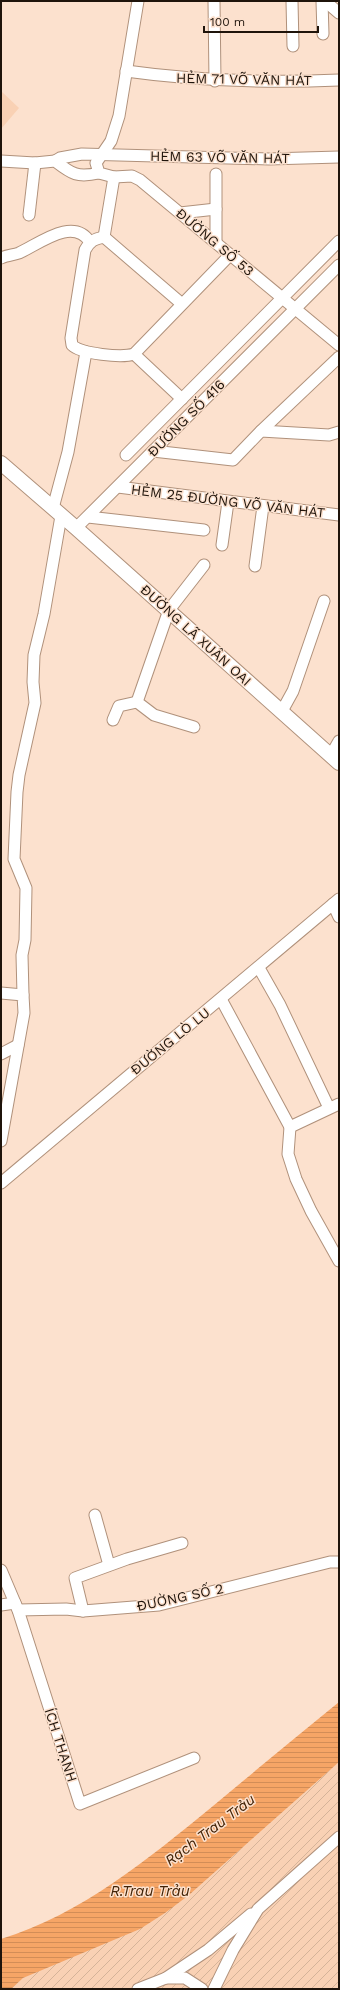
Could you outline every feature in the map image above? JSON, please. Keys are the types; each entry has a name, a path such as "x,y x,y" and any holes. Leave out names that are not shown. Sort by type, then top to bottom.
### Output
{"main road":[{"name":"ĐƯỜNG LÃ XUÂN OAI","path":"1,463 169,610 335,759"}],"street":[{"path":"55,161 71,174 89,176 99,173 96,163 111,141 119,116 138,1"},
{"path":"214,1 215,81"},
{"path":"292,1 293,46"},
{"path":"324,1 339,14"},
{"path":"323,34 324,1"},
{"name":"HẺM 71 VÕ VĂN HÁT","path":"126,70 166,77 215,81 339,80"},
{"name":"HẺM 63 VÕ VĂN HÁT","path":"1,161 35,163 55,161 60,158 82,154 269,158 339,157"},
{"path":"29,215 35,163"},
{"name":"ĐƯỜNG SỐ 53","path":"99,173 114,177 132,176 140,180 339,345"},
{"path":"216,174 216,243"},
{"path":"104,237 114,177"},
{"path":"180,213 216,209"},
{"path":"1,258 17,254 41,240 66,231 77,232 85,235 90,242"},
{"path":"104,237 90,242 85,250 71,338 72,345 77,350 86,352 127,357 134,354 230,255"},
{"path":"104,237 182,304"},
{"path":"126,455 339,241"},
{"name":"ĐƯỜNG SỐ 416","path":"76,528 339,266"},
{"path":"1,1140 24,1013 22,955 25,940 26,888 14,859 17,792 19,775 35,703 33,682 34,655 44,614 57,512 86,352"},
{"path":"134,354 182,399"},
{"path":"153,451 233,460 261,431 339,357"},
{"path":"261,431 329,435 339,432"},
{"name":"HẺM 25 ĐƯỜNG VÕ VĂN HÁT","path":"118,487 339,515"},
{"path":"222,545 228,502"},
{"path":"254,566 263,506"},
{"path":"88,517 204,530"},
{"path":"136,702 169,610 204,565"},
{"path":"282,712 293,691 324,601"},
{"path":"114,720 119,706 136,702 154,715 194,727"},
{"path":"335,759 339,741"},
{"path":"336,902 339,917"},
{"name":"ĐƯỜNG LÒ LU","path":"1,1183 141,1064 259,968 336,902"},
{"path":"259,968 334,1106 290,1127"},
{"path":"1,993 24,995"},
{"path":"221,999 290,1127 288,1154 296,1179 311,1211 339,1261"},
{"path":"1,1054 18,1045"},
{"path":"95,1515 109,1565"},
{"path":"83,1610 75,1578 109,1565 182,1543"},
{"name":"ĐƯỜNG SỐ 2","path":"1,1605 83,1610 159,1605 330,1562 339,1562"},
{"name":"ÍCH THẠNH","path":"1,1570 16,1606 80,1804 194,1758"},
{"path":"138,1989 166,1978 208,1950 258,1909 339,1837"},
{"path":"214,1989 233,1950 258,1909"},
{"path":"166,1978 185,1978 198,1984 202,1989"}],"shaded area":[{"path":"1,91 19,108 1,129"},
{"path":"339,1762 339,1989 1,1989 189,1895"}],"water":[{"name":"R.Trau Trảu","path":"339,1702 339,1762 189,1895 140,1929 23,1978 11,1989 1,1989 1,1939 31,1928 87,1900 139,1865 189,1826"}],"water label":[{"name":"Rạch Trau Trảu","path":"210,1830"}]}
